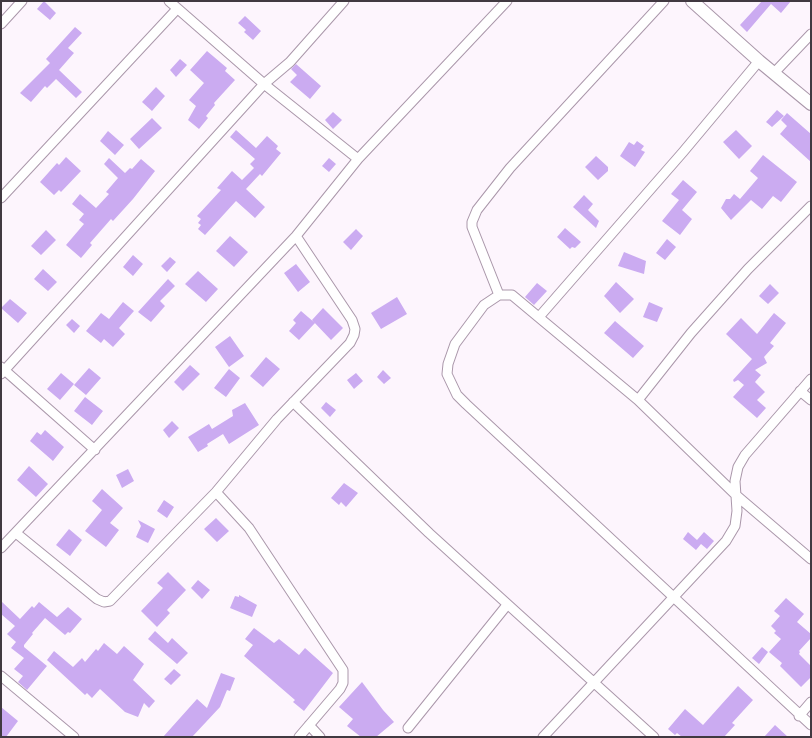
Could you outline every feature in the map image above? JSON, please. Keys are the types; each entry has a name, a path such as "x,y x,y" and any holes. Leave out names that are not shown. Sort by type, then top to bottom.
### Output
{"street":[{"path":"1,24 22,1"},
{"path":"169,1 264,84 358,159"},
{"path":"95,450 2,370 264,84 290,62 344,1"},
{"path":"1,548 296,236 358,159 507,1"},
{"path":"499,295 472,227 472,222 477,210 510,168 664,1"},
{"path":"692,1 759,61 811,104"},
{"path":"1,198 177,9"},
{"path":"774,73 811,34"},
{"path":"539,317 683,152 759,61"},
{"path":"638,400 712,310 748,269 811,206"},
{"path":"16,533 97,599 104,602 110,601 216,492 293,402 350,343 355,329 346,308 296,236"},
{"path":"811,559 737,496 638,400 512,295 499,295 484,304 455,344 448,364 447,374 451,385 466,404 675,598 799,716 811,725"},
{"path":"543,737 593,682 675,598 726,541 735,526 738,511 735,481 738,468 745,455 811,379"},
{"path":"800,391 811,400"},
{"path":"293,402 506,605 654,737"},
{"path":"216,492 249,528 343,670 343,683 340,689 299,737"},
{"path":"408,728 506,605"},
{"path":"1,676 74,737"},
{"path":"799,716 811,702"},
{"path":"309,725 320,737"}],"building":[{"path":"44,1 56,13 50,20 37,9"},
{"path":"762,1 791,1 781,13 771,4 747,32 740,25"},
{"path":"245,16 261,31 253,40 244,32 246,30 238,23"},
{"path":"75,27 82,33 68,48 74,53 59,70 82,92 76,98 56,79 47,88 45,86 31,102 20,93 50,63 46,59"},
{"path":"207,51 227,68 225,71 235,80 214,103 215,105 206,116 208,118 199,129 188,120 196,106 189,100 204,83 190,70"},
{"path":"180,59 187,65 176,77 170,70"},
{"path":"296,64 321,86 310,99 290,82 297,75 291,69"},
{"path":"156,87 165,96 152,111 142,102"},
{"path":"777,110 784,116 772,127 766,122"},
{"path":"333,112 342,120 333,129 325,120"},
{"path":"787,113 811,134 811,162 780,134 787,126 781,120"},
{"path":"152,118 162,128 139,149 130,139"},
{"path":"236,130 256,148 267,136 278,146 276,149 281,153 262,176 260,174 246,189 265,207 255,218 236,201 205,235 198,229 201,225 198,223 201,219 197,216 221,190 217,188 232,171 242,180 254,168 250,164 255,159 230,137"},
{"path":"736,130 752,146 739,159 723,142"},
{"path":"108,131 124,145 115,155 100,141"},
{"path":"637,141 644,146 641,150 645,152 635,167 620,156 629,142 634,145"},
{"path":"763,155 797,182 781,202 773,196 762,209 751,200 731,220 721,208 726,199 730,199 734,194 740,199 758,178 750,171"},
{"path":"596,156 608,167 608,171 598,180 585,167"},
{"path":"66,157 81,171 61,192 59,190 54,195 40,182 57,163 59,165"},
{"path":"109,158 125,173 130,168 132,169 141,159 155,171 133,199 113,221 111,219 90,243 92,245 81,258 66,245 84,224 79,220 84,214 72,204 80,194 96,208 109,194 106,192 118,178 104,164"},
{"path":"329,158 336,164 329,172 322,166"},
{"path":"683,180 697,192 682,210 692,219 680,235 662,221 679,200 671,194"},
{"path":"584,195 593,204 588,210 599,221 596,228 573,207"},
{"path":"565,228 581,242 575,248 572,247 570,249 557,237"},
{"path":"356,229 363,236 351,250 343,242"},
{"path":"46,230 56,240 41,255 31,246"},
{"path":"230,236 248,252 234,267 216,251"},
{"path":"667,239 676,247 665,260 656,253"},
{"path":"624,252 646,261 644,274 618,266"},
{"path":"133,255 143,264 133,276 123,267"},
{"path":"170,257 176,262 167,272 161,266"},
{"path":"296,264 310,282 298,292 284,273"},
{"path":"43,269 57,282 48,291 34,279"},
{"path":"198,271 218,289 206,302 185,284"},
{"path":"168,279 175,286 160,301 165,306 151,322 138,312"},
{"path":"616,282 634,299 620,313 604,296"},
{"path":"537,283 547,291 534,305 525,297"},
{"path":"770,284 779,293 768,304 759,296"},
{"path":"397,297 407,314 381,329 371,313"},
{"path":"10,299 27,313 18,323 1,308"},
{"path":"123,302 134,311 119,328 125,334 113,347 104,339 101,343 86,331 101,313 109,319"},
{"path":"649,302 663,308 657,322 643,317"},
{"path":"323,308 343,328 331,340 312,320"},
{"path":"301,311 315,323 299,340 289,331 296,323 293,320"},
{"path":"774,313 786,323 770,343 774,346 764,357 767,363 755,370 761,375 755,382 765,392 757,400 766,408 757,418 733,397 744,385 738,380 734,382 733,380 752,359 726,334 741,318 757,334"},
{"path":"72,319 80,326 74,333 66,325"},
{"path":"615,321 644,346 633,358 604,333"},
{"path":"230,336 244,356 229,367 215,347"},
{"path":"266,357 280,369 263,387 250,376"},
{"path":"190,365 200,374 183,391 174,382"},
{"path":"89,368 101,378 86,395 74,385"},
{"path":"229,369 240,378 226,397 214,388"},
{"path":"383,370 391,378 384,384 377,377"},
{"path":"61,373 74,384 60,400 47,389"},
{"path":"356,373 363,381 354,389 347,380"},
{"path":"85,397 103,411 92,425 74,411"},
{"path":"326,402 336,410 330,417 321,408"},
{"path":"245,403 259,425 229,444 223,434 207,444 208,446 198,452 188,437 209,424 212,429 233,416 232,410"},
{"path":"172,421 179,428 169,438 163,430"},
{"path":"45,430 64,447 53,461 30,441 37,432 41,435"},
{"path":"29,466 48,484 36,497 17,480"},
{"path":"128,469 134,481 122,488 116,475"},
{"path":"344,483 358,493 346,507 341,502 339,505 331,498"},
{"path":"102,489 123,508 110,523 119,530 106,547 85,531 102,510 92,501"},
{"path":"164,500 174,507 167,518 157,511"},
{"path":"216,518 229,531 217,542 204,529"},
{"path":"138,520 155,529 148,543 136,537 141,526"},
{"path":"69,529 82,540 70,556 56,545"},
{"path":"688,532 697,540 704,532 714,541 707,549 701,544 696,550 683,539"},
{"path":"168,572 186,590 167,610 170,613 157,627 141,611 163,588 157,583"},
{"path":"198,580 210,590 202,599 191,588"},
{"path":"239,595 257,605 252,617 230,608 235,596 239,597"},
{"path":"786,598 804,614 797,622 811,634 811,638 799,651 799,654 811,666 811,677 801,687 780,666 782,663 769,652 781,639 774,633 776,631 771,626 780,616 774,611"},
{"path":"1,601 20,619 32,606 34,608 39,602 57,617 68,607 82,619 70,633 68,632 65,635 45,618 32,633 33,634 24,647 47,666 27,690 18,682 23,676 14,669 24,658 11,648 16,642 7,634 15,626 1,614"},
{"path":"254,628 274,643 279,639 299,655 305,648 333,673 304,711 293,702 295,700 244,656 253,645 245,639"},
{"path":"155,631 168,643 172,638 188,653 177,664 148,639"},
{"path":"104,643 117,654 124,646 144,664 133,680 155,701 149,708 144,703 138,717 125,712 100,689 92,698 87,693 85,695 47,660 54,651 73,667 82,658 85,662 96,649 98,651"},
{"path":"762,647 768,652 759,664 752,658"},
{"path":"174,669 181,675 171,685 164,679"},
{"path":"221,673 235,678 230,691 227,690 220,707 192,737 163,737 197,699 207,708"},
{"path":"362,682 394,722 376,737 361,737 347,726 353,719 339,707"},
{"path":"738,686 753,700 732,723 735,725 724,737 682,737 677,733 675,735 668,729 685,709 703,725"},
{"path":"1,707 18,721 6,737 1,737"},
{"path":"775,725 788,737 764,737"}]}
